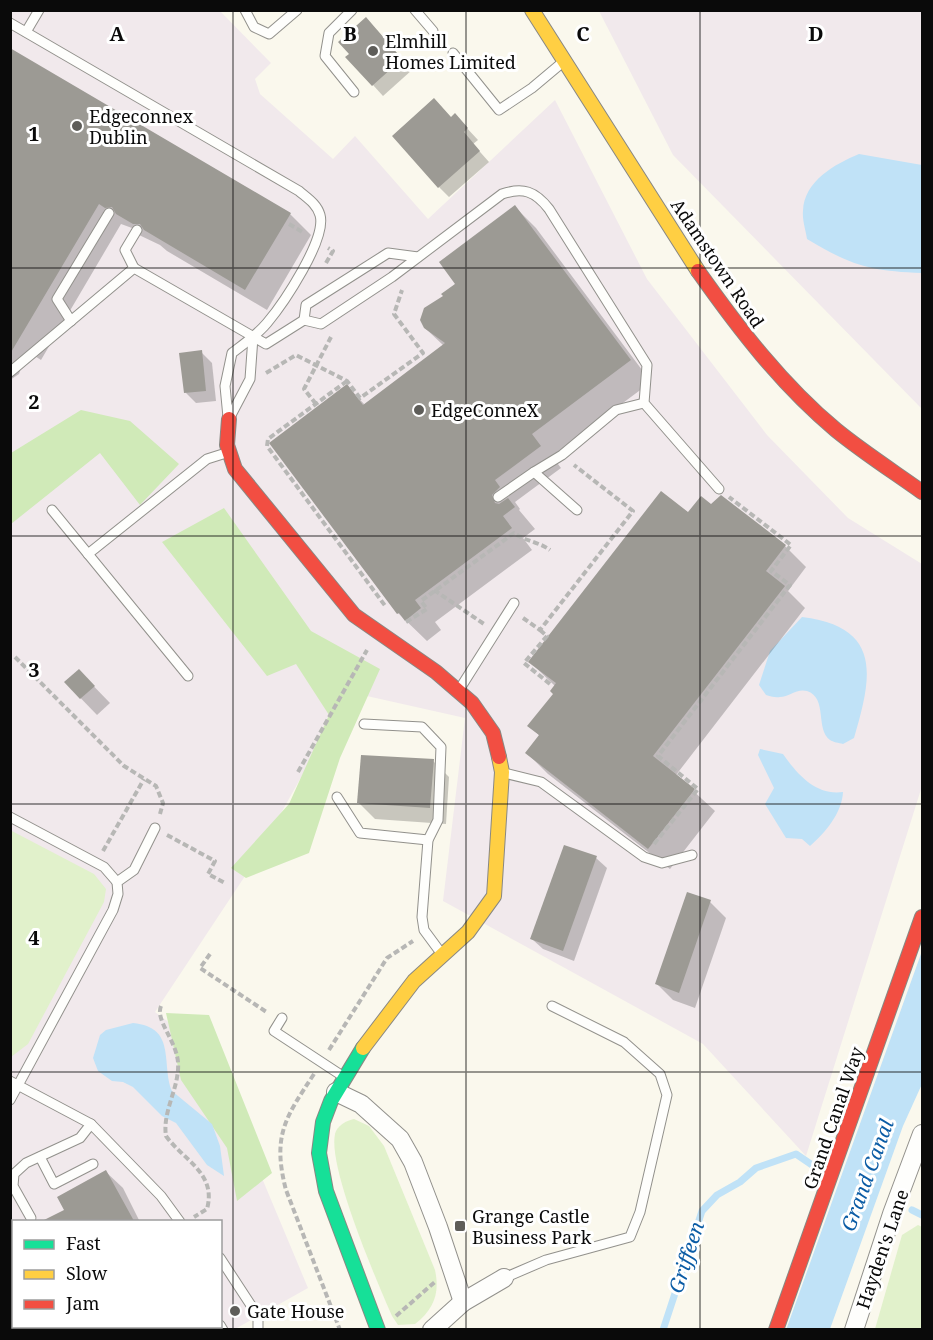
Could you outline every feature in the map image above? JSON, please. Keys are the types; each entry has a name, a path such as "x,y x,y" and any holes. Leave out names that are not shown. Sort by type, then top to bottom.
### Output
{"street":[{"name":"Adamstown Road","path":"532,10 688,257 741,332 780,376 836,430 922,492"},
{"path":"229,418 225,435 227,453 235,469 354,615 458,690 472,703 493,733 502,772 494,896 486,914 475,928 404,993 341,1085 319,1138 320,1168 378,1329"},
{"name":"Grand Canal Way","path":"776,1329 815,1225 922,917"},
{"path":"341,1085 400,1139 413,1162 463,1302"},
{"name":"Hayden's Lane","path":"854,1329 892,1214 922,1134"},
{"path":"432,1329 463,1302 504,1278"}],"lane":[{"path":"26,32 39,10"},
{"path":"245,10 254,27 269,34 297,10"},
{"path":"352,10 329,33 325,56 354,92"},
{"path":"415,10 433,31"},
{"path":"10,22 299,191 316,207 321,225 317,241 280,306 253,337 232,353 225,386 229,418"},
{"path":"453,53 499,110 532,88 565,59"},
{"path":"137,230 125,250 134,268 266,344 304,320 321,324 392,278 502,194 518,189 532,193 549,209 647,365 644,403 719,489"},
{"path":"71,321 57,299 109,213"},
{"path":"304,320 306,305 388,253 418,257"},
{"path":"10,372 134,268"},
{"path":"229,418 250,379 253,337"},
{"path":"498,497 562,455 616,410 644,403"},
{"path":"88,554 207,459 227,453"},
{"path":"534,472 577,510"},
{"path":"52,510 188,676"},
{"path":"458,690 514,603"},
{"path":"364,724 422,727 441,747 438,820 428,840 422,917 428,936 443,955"},
{"path":"502,772 541,782 644,857 662,863 692,855"},
{"path":"337,797 360,833 428,840"},
{"path":"10,817 110,871 117,882 118,894 113,910 15,1083 10,1100"},
{"path":"117,882 134,870 155,828"},
{"path":"504,1278 546,1260 630,1237 640,1212 667,1095 660,1074 624,1042 552,1006"},
{"path":"281,1019 274,1031 341,1085"},
{"path":"15,1083 91,1124 162,1196 179,1220"},
{"path":"31,1218 13,1186 12,1179 20,1167 80,1138 91,1124"},
{"path":"40,1157 54,1184 93,1164"},
{"path":"222,1259 258,1316 258,1329"}],"path":[{"path":"264,382 266,371 296,356 347,381 360,398 423,353 394,314 403,289"},
{"path":"347,381 268,439 267,446 393,615"},
{"path":"540,630 633,511 562,455"},
{"path":"644,857 698,789 657,756 790,585 771,571 791,545 719,489"},
{"path":"400,619 407,623 427,609 421,601 514,533 520,538 541,543 550,550"},
{"path":"434,590 496,632"},
{"path":"518,624 524,617 547,636 524,663 550,684"},
{"path":"298,772 370,645"},
{"path":"15,657 124,766 156,786 163,803 155,828 215,861 208,874 225,883"},
{"path":"96,863 144,779"},
{"path":"328,1052 387,958 404,945 428,936"},
{"path":"210,954 200,968 281,1019"},
{"path":"161,1006 159,1019 176,1046 178,1065 177,1087 166,1122 168,1139 201,1172 209,1189 207,1209 188,1220"},
{"path":"309,1082 292,1105 283,1127 281,1169 286,1190 340,1329"},
{"path":"391,1321 439,1279"}],"shaded area":[{"path":"10,11 220,11 271,63 255,79 260,94 333,159 355,136 428,219 555,100 647,279 767,435 848,518 922,564 922,786 806,1156 703,1044 443,901 465,718 349,692 249,870 155,1012 193,1040 259,1171 308,1288 235,1329 11,1329"},
{"path":"599,11 922,11 922,409 673,155"}],"green space":[{"path":"81,410 130,421 179,464 140,505 100,453 11,524 11,453"},
{"path":"224,508 311,631 380,669 340,758 309,853 246,878 231,868 289,804 329,715 296,664 267,676 162,542"},
{"path":"10,830 94,874 106,889 104,902 28,1044 11,1057"},
{"path":"166,1013 209,1015 272,1173 237,1201 227,1148 181,1080"},
{"path":"354,1119 369,1126 384,1146 435,1270 437,1286 434,1300 427,1312 415,1324 398,1325 392,1316 365,1251 345,1194 334,1146 339,1126"},
{"path":"918,1225 922,1227 922,1329 875,1329 902,1235"}],"water":[{"path":"859,154 922,165 922,273 888,271 862,265 849,261 807,239 803,214 809,191 822,175"},
{"path":"802,617 828,623 847,632 859,644 865,658 867,676 860,716 854,738 843,744 831,741 826,735 820,707 813,695 803,690 783,697 774,697 766,695 759,685 770,651"},
{"path":"760,749 783,754 801,776 816,787 824,791 843,792 840,807 832,822 810,846 802,839 786,838 765,804 774,788 758,755"},
{"name":"Grand Canal","path":"922,951 922,1084 903,1126 830,1329 786,1330"},
{"path":"133,1023 147,1026 162,1039 172,1091 212,1124 220,1146 224,1176 207,1165 176,1123 162,1116 133,1087 123,1082 112,1081 98,1071 93,1058 100,1035 106,1030"}],"building":[{"name":"Elmhill Homes Limited","path":"366,17 402,59 372,86 345,57 349,54 338,42"},
{"name":"Edgeconnex Dublin","path":"10,48 291,213 245,290 144,230 140,224 133,224 116,214 112,207 105,208 99,204 10,354"},
{"path":"434,98 451,117 455,113 468,128 464,132 480,151 438,188 392,136"},
{"name":"EdgeConneX","path":"515,205 631,360 532,434 541,446 495,480 500,487 492,495 495,503 499,504 508,498 515,507 503,516 512,528 415,600 421,608 405,621 399,613 397,614 269,443 347,384 363,405 445,343 424,328 420,320 424,308 443,296 441,294 455,284 439,262"},
{"path":"202,350 206,391 184,393 179,353"},
{"path":"661,491 688,512 701,496 711,504 721,495 786,545 766,571 785,586 653,756 695,789 648,849 525,753 539,735 527,726 553,694 550,691 556,683 528,662"},
{"path":"79,669 95,686 80,699 64,682"},
{"path":"361,755 434,759 430,808 357,803"},
{"path":"564,845 597,856 563,951 530,939"},
{"path":"687,892 711,900 679,993 655,984"},
{"path":"106,1170 133,1220 44,1220 64,1210 57,1197"}],"waterway":[{"name":"Griffeen","path":"663,1330 702,1211 717,1195 740,1182 756,1168 796,1154 815,1167"},
{"name":"Griffeen","path":"912,1210 922,1215"}],"traffic: fast":[{"path":"363,1048 331,1101 323,1122 319,1153 326,1191 378,1330"}],"traffic: slow":[{"path":"532,10 698,271"},
{"path":"363,1048 414,981 468,932 494,896 502,772 499,757"}],"traffic: jam":[{"path":"698,271 745,335 816,413 846,438 922,492"},
{"path":"229,419 227,445 235,469 354,615 436,672 472,703 493,733 499,757"},
{"path":"776,1330 922,917"}],"place":[{"name":"Elmhill Homes Limited","path":"373,51"},
{"name":"Edgeconnex Dublin","path":"77,126"},
{"name":"EdgeConneX","path":"419,410"},
{"name":"Grange Castle Business Park","path":"460,1226"},
{"name":"Gate House","path":"235,1311"}]}
